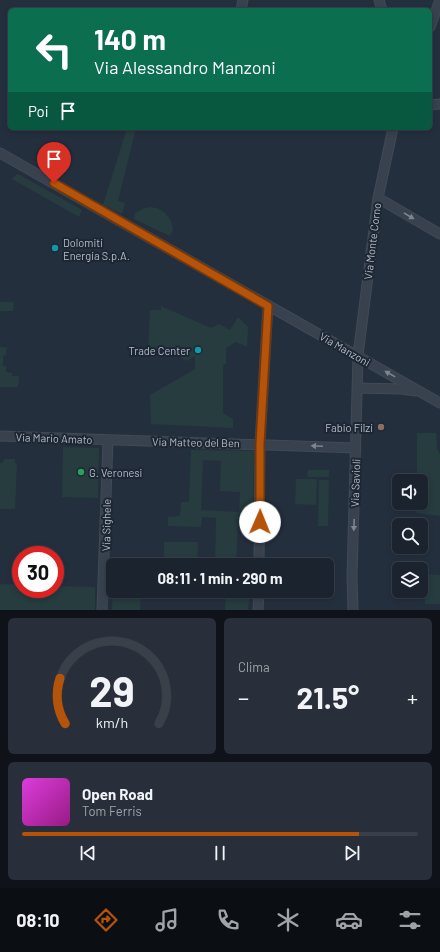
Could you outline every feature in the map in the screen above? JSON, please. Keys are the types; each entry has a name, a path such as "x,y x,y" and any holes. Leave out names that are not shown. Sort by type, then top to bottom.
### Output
{"street":[{"path":"432,22 440,0"},
{"name":"Via Monte Corno","path":"358,355 378,198 393,130"},
{"name":"Via Manzoni","path":"0,153 268,306 358,355 440,403"},
{"path":"378,198 440,234"},
{"path":"259,558 260,444 268,306"},
{"name":"Via Savioli","path":"353,610 352,577 358,355"},
{"name":"Via Manzoni","path":"357,388 401,389 422,392"},
{"name":"Via Mario Amato","path":"0,436 108,440"},
{"name":"Via Matteo del Ben","path":"108,440 356,448"},
{"name":"Via Sighele","path":"102,610 108,440"},
{"path":"258,610 259,598"}],"green space":[{"path":"126,130 136,130 118,201 125,203 122,214 103,205"},
{"path":"16,175 20,175 82,210 79,217 12,179"},
{"path":"144,208 156,208 166,214 171,221 173,230 170,236 134,219 135,213"},
{"path":"0,302 14,302 13,311 0,311"},
{"path":"161,306 211,328 219,324 230,330 238,317 248,327 247,347 236,342 226,348 226,364 223,365 223,413 233,419 233,428 151,424 150,395 195,369 195,356 187,361 178,356 148,354 150,310 161,310"},
{"path":"0,347 11,348 6,349 6,355 3,356 3,366 6,366 6,372 12,373 12,376 19,376 18,387 0,387"},
{"path":"417,433 436,433 437,448 440,455 440,516 416,513 416,510 428,510 428,474 417,474"},
{"name":"G. Veronesi","path":"63,447 99,448 98,498 62,497"},
{"path":"191,450 254,451 253,524 238,524 236,558 215,558 216,518 202,517 201,527 168,526 168,517 180,516 181,502 189,502","holes":["203,460 221,461 220,491 240,492 239,512 201,510"]},
{"path":"4,459 15,459 15,463 17,463 15,509 0,509 0,463 3,463"},
{"path":"308,470 329,470 329,477 307,477"},
{"path":"296,479 317,479 316,505 295,504"},
{"path":"319,480 329,480 328,526 318,526"},
{"path":"164,542 198,542 197,558 164,558"},
{"path":"428,574 440,575 440,604 425,604 425,598 428,598"},
{"path":"0,584 12,585 12,598 64,598 64,586 95,587 95,610 0,610"},
{"path":"113,598 141,598 140,610 112,610"},
{"path":"226,598 249,598 248,610 225,610"}],"place":[{"name":"Dolomiti Energia S.p.A.","path":"55,248"},
{"name":"Trade Center","path":"198,350"},
{"name":"Fabio Filzi","path":"381,427"},
{"name":"G. Veronesi","path":"81,472"}],"route":[{"path":"54,183 146,234 268,306 260,444 260,522"}]}
